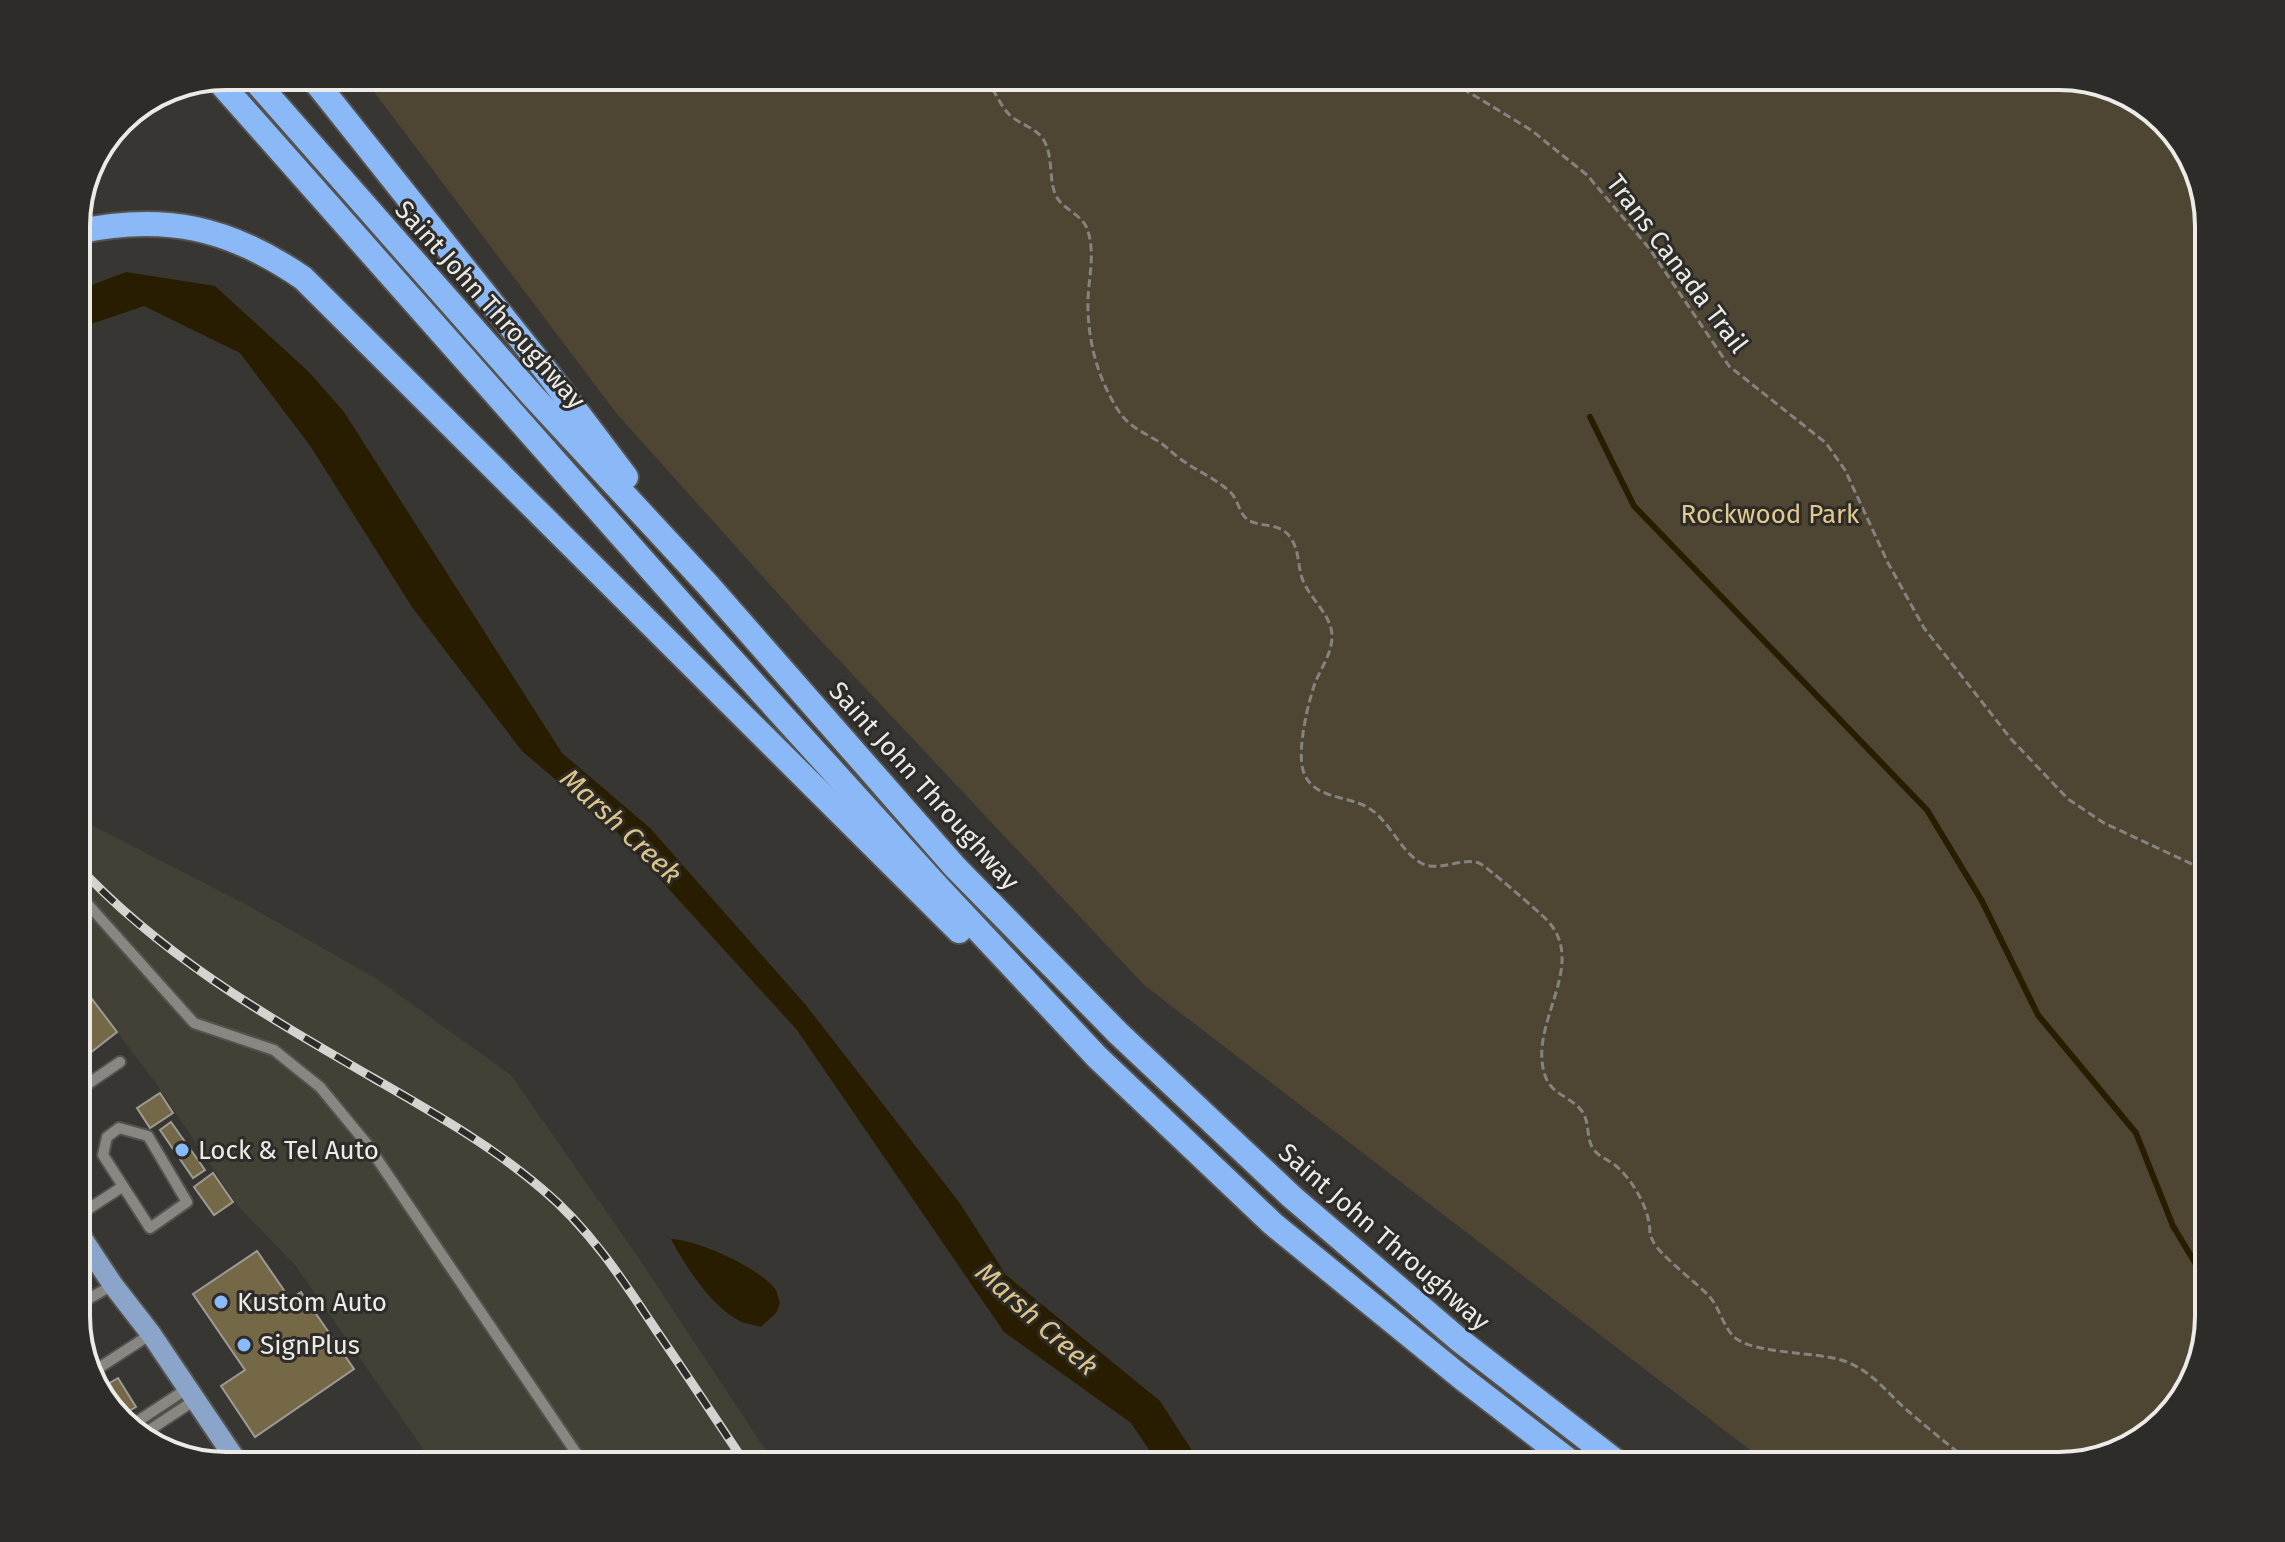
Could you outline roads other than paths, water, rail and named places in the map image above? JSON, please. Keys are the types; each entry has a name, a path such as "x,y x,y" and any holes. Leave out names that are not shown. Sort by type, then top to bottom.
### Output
{"highway":[{"path":"227,90 687,610 1097,1057"},
{"name":"Saint John Throughway","path":"263,90 531,394 707,584 955,867 1202,1115 1292,1197 1458,1339 1604,1452"},
{"path":"322,90 546,371 707,584"},
{"path":"90,229 143,222 173,224 212,233 262,252 319,291 926,900 1273,1224 1558,1452"}],"main road":[{"path":"90,1250 192,1394 227,1452"}],"lane":[{"path":"90,907 194,1023 274,1050 320,1087 367,1144 576,1452"},
{"path":"90,1082 120,1062"},
{"path":"119,1128 148,1136 187,1202 150,1228 122,1187 103,1155 107,1137 119,1128"},
{"path":"90,1208 122,1187"},
{"path":"90,1298 113,1285"},
{"path":"100,1367 151,1334"},
{"path":"141,1421 192,1394"},
{"path":"150,1428 192,1394"}],"water":[{"name":"Marsh Creek","path":"126,272 215,286 309,372 344,412 562,753 650,828 805,1004 959,1202 1006,1275 1160,1401 1193,1452 1151,1452 1131,1423 1004,1332 797,1030 617,832 522,751 412,607 311,447 240,353 144,306 90,324 90,286"},
{"path":"671,1239 697,1244 757,1273 776,1290 780,1303 776,1313 761,1327 731,1316 701,1286"}],"waterway":[{"path":"1590,417 1634,506 1927,810 1982,901 2038,1015 2136,1133 2173,1226 2195,1263"}],"railway":[{"path":"90,878 144,928 217,983 461,1130 523,1173 559,1204 618,1274 738,1452"}],"place":[{"name":"Lock & Tel Auto","path":"182,1150"},
{"name":"Kustom Auto","path":"221,1302"},
{"name":"SignPlus","path":"244,1345"}],"park label":[{"name":"Rockwood Park","path":"1770,514"}]}
